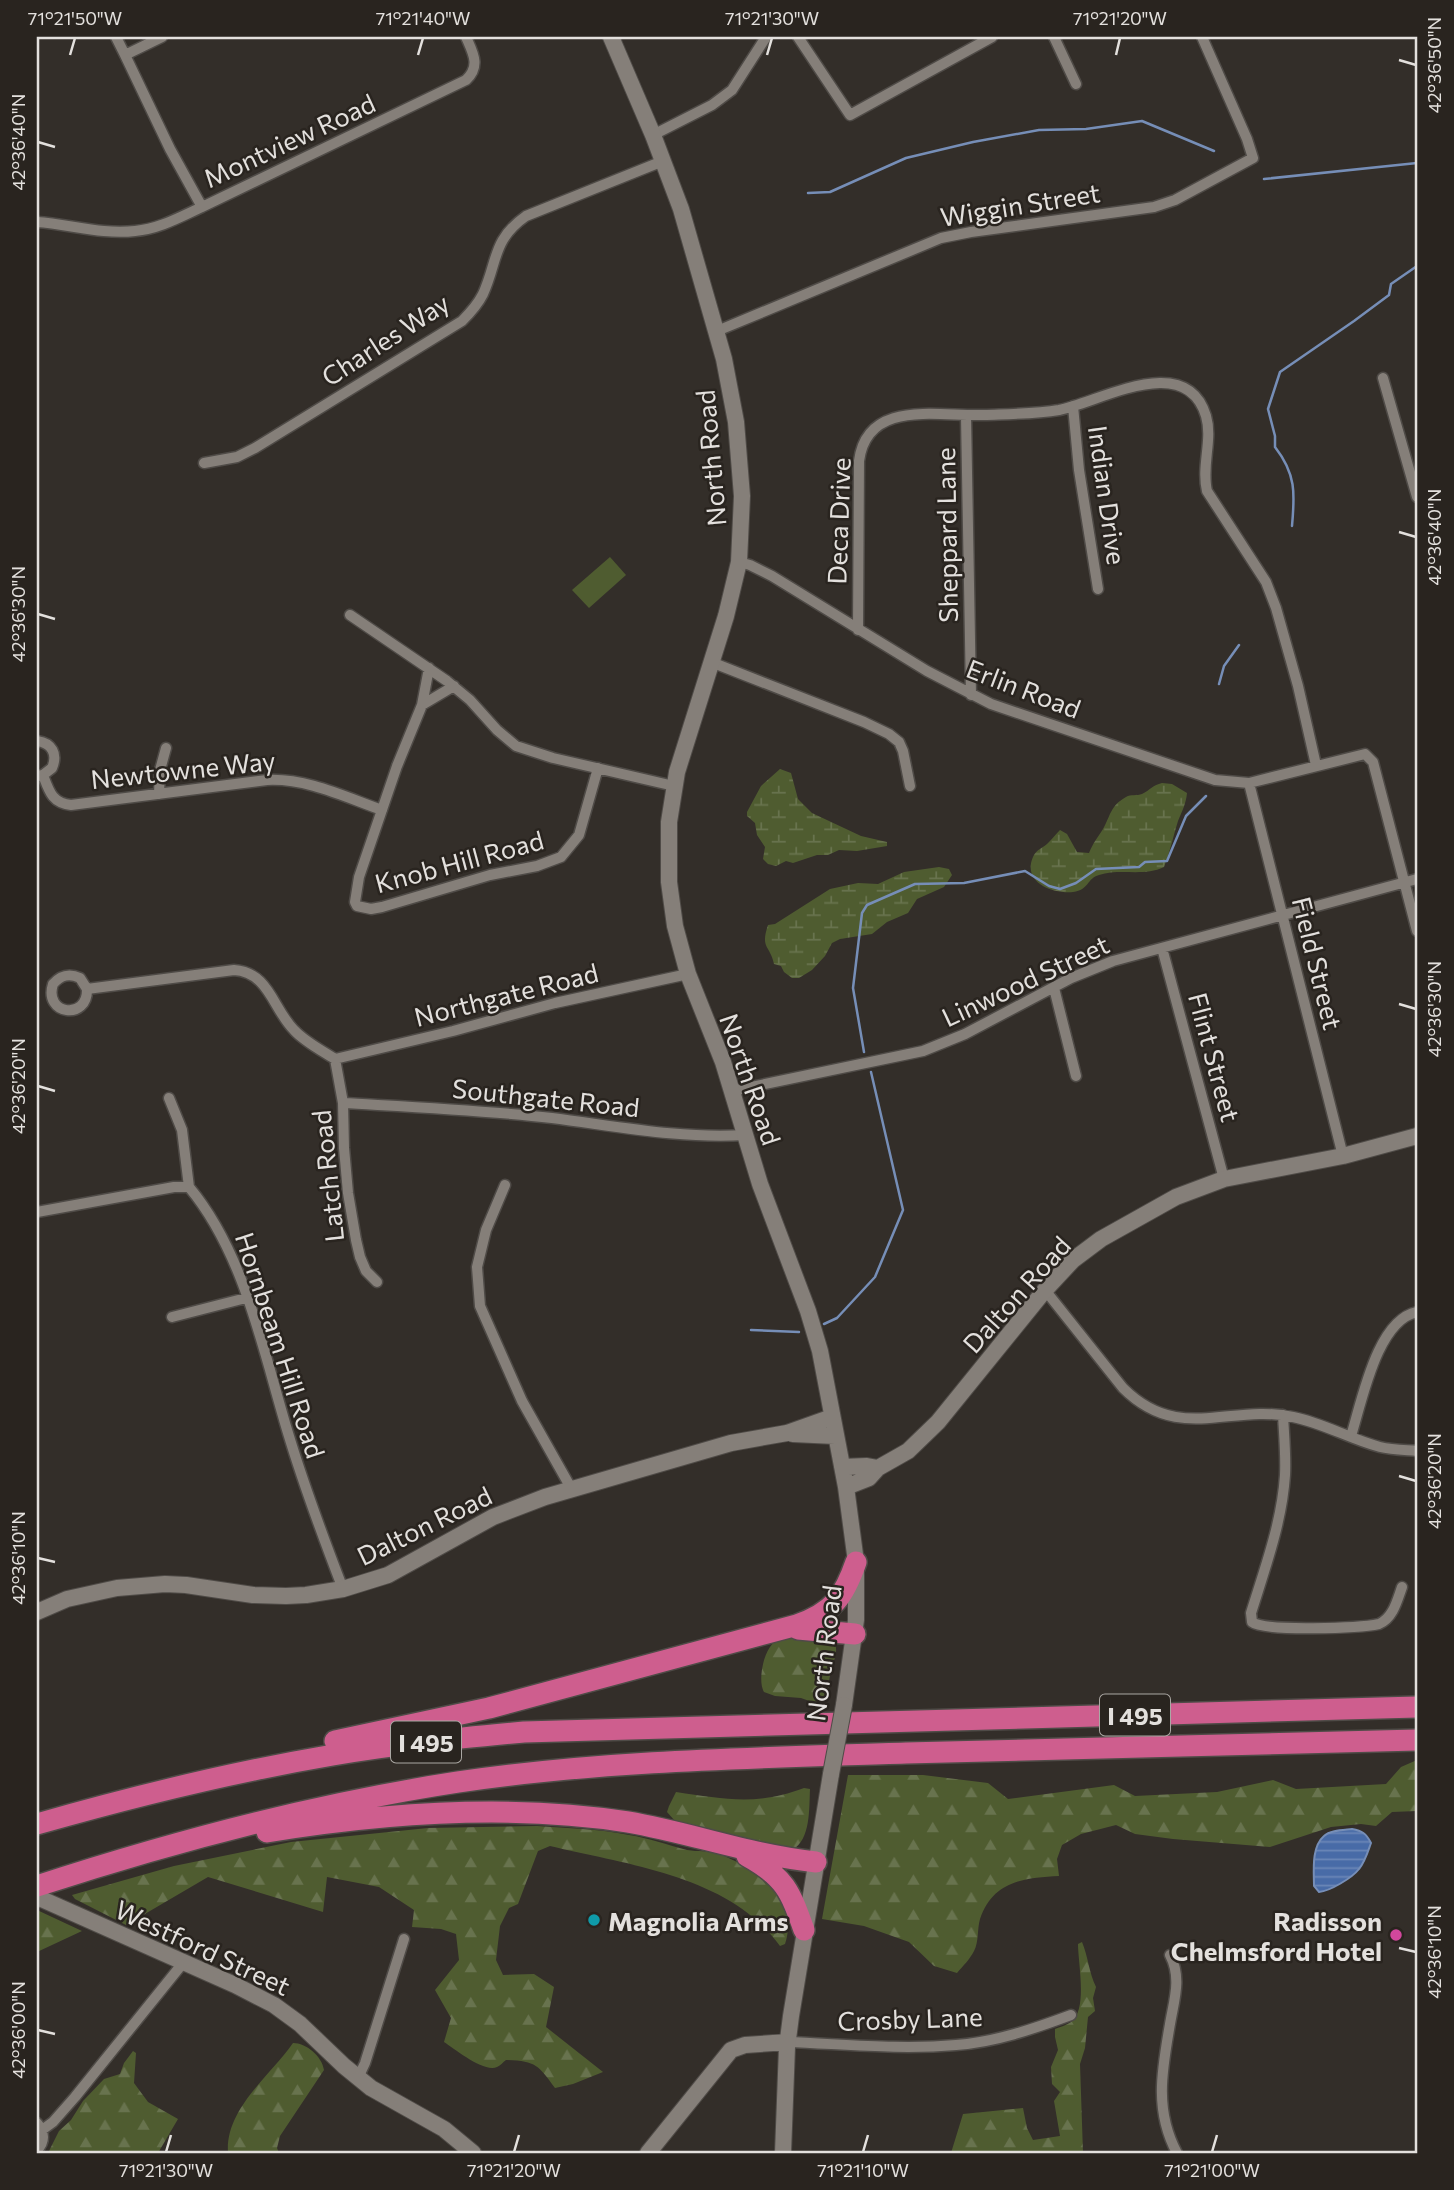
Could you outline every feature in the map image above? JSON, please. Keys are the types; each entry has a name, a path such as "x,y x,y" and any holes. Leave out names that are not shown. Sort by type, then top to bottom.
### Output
{"highway":[{"path":"143,1794 227,1767 501,1705 814,1619 834,1605 842,1595 856,1562"},
{"path":"778,1630 855,1633"},
{"path":"1280,1711 1417,1700"},
{"name":"I 495","path":"37,1824 219,1776 334,1754 524,1732 1417,1707"},
{"name":"I 495","path":"37,1886 222,1830 364,1798 461,1782 628,1763 690,1759 1417,1740"},
{"path":"134,1855 317,1824 360,1819 478,1814 607,1819 652,1826 773,1857 816,1863"},
{"path":"709,1842 747,1856 778,1877 790,1895 804,1930"}],"main road":[{"name":"North Road","path":"611,37 681,209 717,331 731,391 740,457 742,522 739,562 732,594 674,786 669,829 669,882 675,926 688,974 732,1091 761,1184 820,1351 846,1487 856,1562 855,1633 804,1930 788,2042 783,2153"},
{"name":"Dalton Road","path":"846,1487 869,1478 878,1468 908,1451 938,1422 1045,1290 1073,1259 1101,1239 1177,1196 1224,1179 1343,1156 1417,1136"},
{"name":"Dalton Road","path":"37,1612 67,1599 117,1588 186,1585 253,1595 286,1596 343,1589 388,1575 494,1517 571,1489 731,1443 787,1433 832,1417"},
{"name":"Dalton Road","path":"787,1433 835,1436"},
{"name":"Dalton Road","path":"842,1468 878,1468"},
{"name":"Westford Street","path":"37,1897 245,1990 281,2009 358,2078 444,2129 473,2153"},
{"path":"648,2153 731,2050 745,2045 788,2042"}],"street":[{"name":"Montview Road","path":"116,37 170,149 202,207 466,80 473,72 475,63 466,37"},
{"path":"125,55 162,37"},
{"path":"653,135 712,105 732,90 766,37"},
{"path":"798,37 850,115 992,37"},
{"path":"1054,37 1076,84"},
{"name":"Wiggin Street","path":"717,331 941,238 1154,207 1175,200 1253,159 1247,139 1202,37"},
{"name":"Charles Way","path":"204,463 237,457 255,448 462,321 483,292 503,238 510,228 526,216 663,161"},
{"path":"37,222 117,232 138,231 163,225 202,207"},
{"path":"1383,378 1417,497"},
{"path":"966,416 1040,412 1073,406 1153,383 1175,385 1193,394 1208,426 1205,478 1207,491 1266,582 1298,686 1316,765"},
{"name":"Indian Drive","path":"1073,406 1079,470 1098,589"},
{"name":"Deca Drive","path":"858,630 859,461 865,439 876,426 898,416 966,416"},
{"name":"Sheppard Lane","path":"966,416 971,695"},
{"name":"Erlin Road","path":"739,562 772,576 858,630 971,695 1202,776 1227,782 1249,783 1365,754 1372,759 1404,882"},
{"path":"350,615 454,687 516,746 674,786"},
{"path":"711,662 889,734 899,742 903,751 910,786"},
{"path":"382,810 422,705 429,668"},
{"path":"422,705 454,687"},
{"name":"Newtowne Way","path":"37,741 50,746 55,756 52,768 40,776 52,797 63,804 288,779 307,783 382,810"},
{"path":"159,794 160,770 166,748"},
{"name":"Knob Hill Road","path":"382,810 356,889 355,905 371,909 561,858 573,845 581,829 598,768"},
{"name":"Field Street","path":"1249,783 1343,1156"},
{"name":"Linwood Street","path":"732,1091 923,1051 965,1034 1098,966 1417,879"},
{"path":"1404,882 1417,931"},
{"name":"Flint Street","path":"1162,948 1224,1179"},
{"path":"87,989 234,970 249,972 267,988 282,1017 295,1032 335,1059"},
{"name":"Northgate Road","path":"335,1059 555,1003 688,974"},
{"path":"1054,988 1076,1076"},
{"name":"Latch Road","path":"335,1059 343,1103 348,1193 356,1240 366,1271 377,1282"},
{"path":"37,1212 174,1187 189,1188 182,1130 169,1098"},
{"name":"Southgate Road","path":"343,1103 478,1110 637,1130 716,1136 745,1135"},
{"path":"505,1185 486,1230 477,1266 480,1306 522,1401 571,1489"},
{"name":"Hornbeam Hill Road","path":"189,1188 218,1227 246,1298 304,1487 343,1589"},
{"path":"1045,1290 1123,1388 1144,1405 1167,1415 1186,1419 1283,1415 1379,1447 1417,1451"},
{"path":"172,1317 246,1298"},
{"path":"1351,1436 1380,1346 1395,1325 1417,1312"},
{"path":"1283,1415 1283,1490 1273,1538 1251,1613 1252,1622 1260,1626 1289,1628 1379,1624 1390,1615 1402,1587"},
{"path":"358,2078 364,2067 404,1939"},
{"path":"1171,1955 1177,1968 1177,1987 1161,2101 1177,2153"},
{"path":"37,2150 43,2142 39,2127 53,2122 75,2097 183,1963"},
{"name":"Crosby Lane","path":"788,2042 957,2045 1027,2032 1071,2015"}],"green space":[{"path":"610,557 626,575 589,608 572,590"},
{"path":"780,769 791,773 798,799 812,813 861,836 887,842 887,846 857,851 839,850 793,863 786,861 776,866 768,864 763,859 765,847 747,812 761,786"},
{"path":"1162,783 1172,784 1187,793 1164,867 1099,875 1082,889 1073,892 1056,891 1035,880 1031,866 1033,857 1060,830 1067,834 1077,852 1089,853 1121,800 1142,794"},
{"path":"939,867 949,869 952,875 944,887 917,899 908,913 887,922 872,934 840,939 832,943 825,956 812,970 799,978 792,978 781,966 774,964 765,943 768,925 775,924 830,889 858,883 878,884 904,872"},
{"path":"807,1638 835,1643 836,1652 827,1699 815,1703 764,1692 761,1680 763,1664 773,1643 781,1639"},
{"path":"1417,1760 1417,1811 1392,1812 1376,1826 1361,1824 1331,1827 1270,1847 1135,1834 1116,1825 1081,1834 1062,1845 1057,1859 1059,1876 1022,1880 1001,1889 993,1897 980,1919 974,1951 957,1973 934,1966 909,1942 864,1926 822,1919 848,1775 923,1775 988,1783 1008,1799 1114,1785 1135,1796 1217,1792 1273,1780 1296,1789 1386,1784 1401,1767"},
{"path":"810,1789 808,1823 803,1839 792,1850 675,1821 667,1812 676,1792 725,1799 756,1799"},
{"path":"537,1826 618,1833 687,1850 715,1853 733,1860 760,1876 780,1899 786,1912 788,1928 785,1944 780,1946 759,1922 734,1904 676,1877 550,1846 538,1851 518,1904 509,1908 500,1926 496,1960 503,1975 534,1974 554,1987 546,2027 603,2072 555,2088 540,2069 530,2063 506,2060 497,2067 485,2067 444,2042 451,2018 435,1990 459,1960 456,1934 441,1929 412,1927 414,1910 379,1887 327,1877 323,1912 208,1877 126,1925 72,1895 174,1866 291,1842 428,1828"},
{"path":"37,1910 82,1931 37,1952"},
{"path":"1082,1942 1096,1987 1093,1998 1095,2011 1088,2017 1085,2048 1080,2064 1083,2153 951,2153 963,2114 1023,2108 1027,2128 1033,2140 1060,2136 1054,2101 1060,2092 1052,2084 1051,2067 1058,2050 1055,2029 1071,2022 1079,2007 1081,1986 1078,1944"},
{"path":"293,2043 313,2051 324,2070 280,2136 277,2148 279,2153 228,2153 229,2137 241,2108"},
{"path":"133,2051 136,2053 134,2083 148,2102 178,2119 158,2153 48,2153 59,2131 71,2120 83,2101 104,2079 120,2074"}],"water":[{"path":"1352,1829 1363,1833 1371,1843 1363,1863 1356,1873 1346,1880 1319,1892 1314,1886 1317,1846 1324,1836 1330,1833"}],"waterway":[{"path":"808,193 830,192 906,158 1039,130 1086,129 1142,121 1214,151"},
{"path":"1264,179 1417,163"},
{"path":"1292,526 1292,484 1287,466 1275,447 1268,409 1280,372 1389,295 1391,284 1417,266"},
{"path":"1219,684 1224,666 1239,645"},
{"path":"864,1052 853,988 862,913 867,905 915,884 964,883 1025,871 1049,886 1060,889 1076,883 1096,869 1139,867 1145,862 1167,861 1186,816 1206,796"},
{"path":"824,1324 837,1318 875,1277 903,1210 871,1072"},
{"path":"751,1330 799,1332"}],"place":[{"name":"Magnolia Arms","path":"594,1920"},
{"name":"Radisson Chelmsford Hotel","path":"1396,1935"}]}
